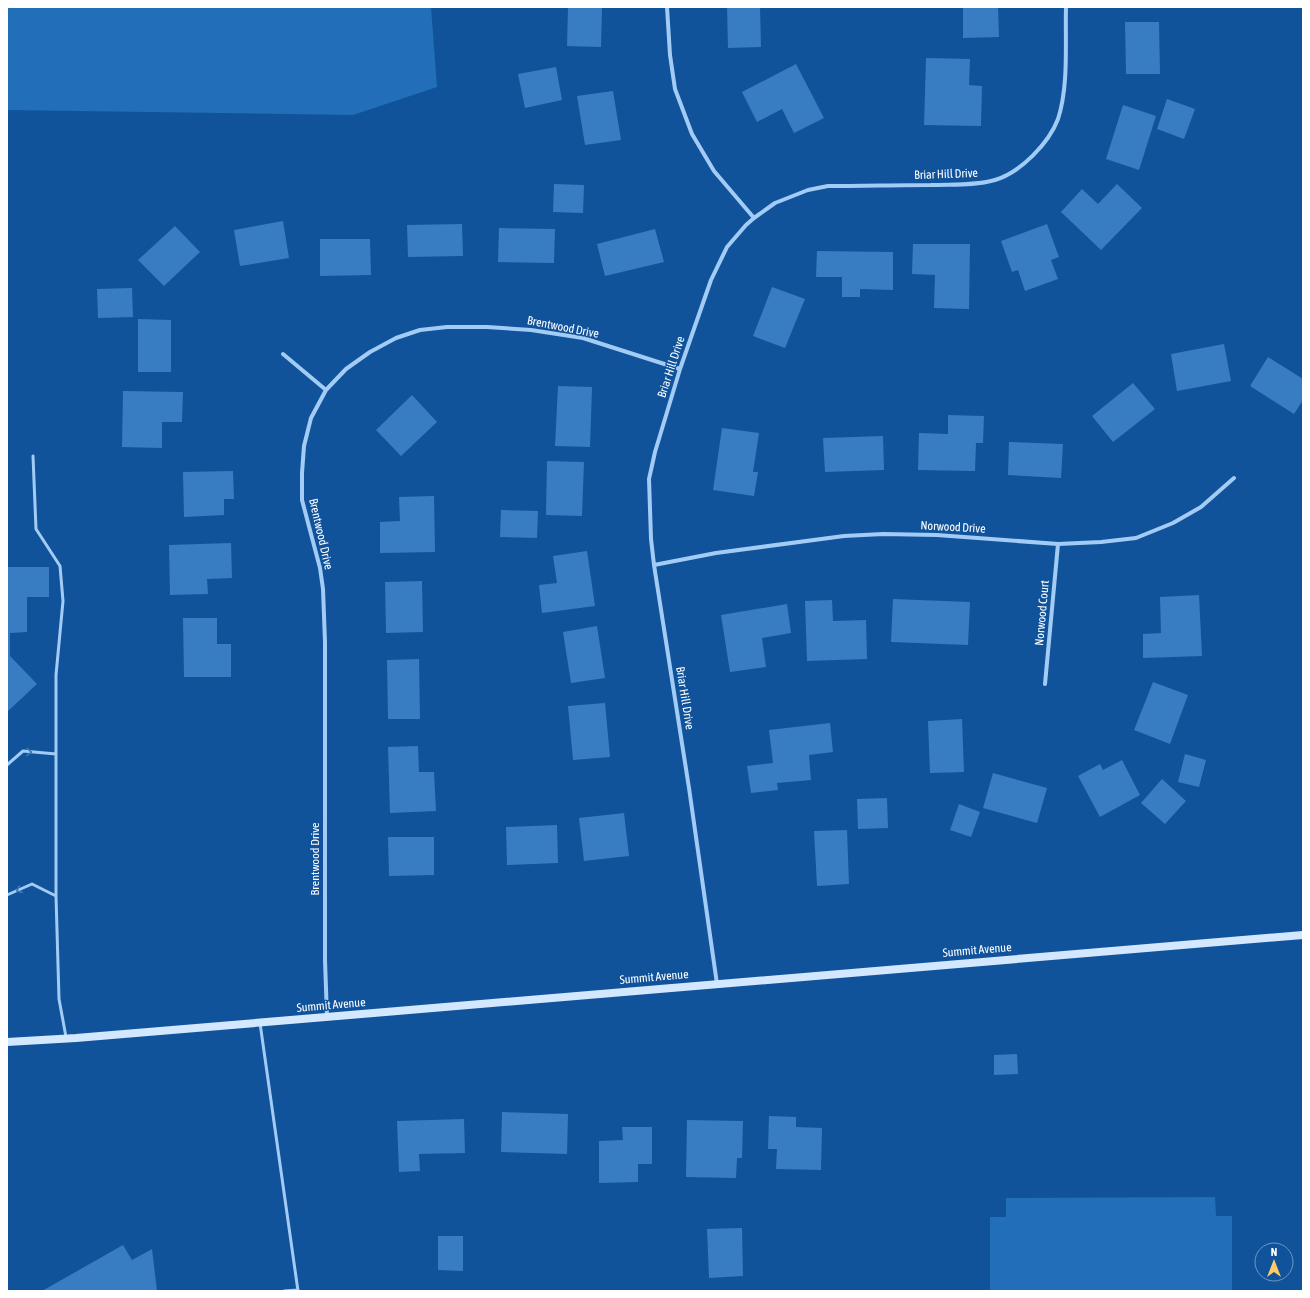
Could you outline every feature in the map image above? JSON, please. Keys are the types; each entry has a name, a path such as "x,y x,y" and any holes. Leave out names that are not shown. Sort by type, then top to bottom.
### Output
{"main road":[{"name":"Summit Avenue","path":"7,1042 66,1039 327,1018 1303,935"}],"street":[{"path":"667,7 670,55 675,89 692,134 714,171 754,218"},
{"name":"Briar Hill Drive","path":"717,984 689,788 654,565 651,539 650,479 655,452 680,369 711,280 727,247 746,225 775,203 808,190 822,187 971,184 995,180 1011,174 1032,156 1051,133 1058,118 1065,85 1066,7"},
{"name":"Brentwood Drive","path":"327,1018 325,960 325,642 323,589 320,568 302,500 304,446 311,418 326,390 346,369 370,352 396,338 420,330 447,328 487,327 531,330 583,338 680,369"},
{"path":"282,354 326,390"},
{"name":"Norwood Drive","path":"654,565 716,553 844,536 937,534 1058,544 1101,542 1136,538 1173,523 1201,507 1234,478"},
{"name":"Norwood Court","path":"1045,684 1058,544"}],"lane":[{"path":"33,456 36,529 60,566 64,601 56,675 56,896 59,999 66,1039"},
{"path":"7,765 23,751 56,754"},
{"path":"7,895 32,884 56,896"},
{"path":"260,1023 298,1290 284,1291"}],"shaded area":[{"path":"7,7 431,7 437,87 353,115 7,110"},
{"path":"1215,1197 1216,1216 1232,1216 1232,1291 990,1291 990,1217 1006,1217 1006,1198"}],"building":[{"path":"568,7 602,7 601,47 567,46"},
{"path":"727,7 760,7 761,47 728,48"},
{"path":"963,7 998,7 999,37 963,38"},
{"path":"1125,22 1159,22 1160,74 1126,74"},
{"path":"926,58 970,59 969,85 982,86 981,126 924,125"},
{"path":"796,64 824,118 794,133 782,109 757,122 742,92"},
{"path":"556,67 562,100 525,108 518,74"},
{"path":"613,91 621,140 585,145 577,96"},
{"path":"1167,99 1195,109 1184,139 1157,129"},
{"path":"1123,105 1156,116 1139,170 1106,159"},
{"path":"554,184 584,185 583,213 553,212"},
{"path":"1117,184 1142,208 1101,250 1061,212 1082,189 1098,204"},
{"path":"283,221 289,258 240,266 234,230"},
{"path":"462,224 463,256 408,257 407,225"},
{"path":"1047,224 1059,257 1051,260 1058,279 1025,291 1018,270 1012,272 1001,241"},
{"path":"175,226 200,252 164,286 138,260"},
{"path":"499,228 555,229 554,263 498,262"},
{"path":"655,229 664,262 605,276 597,244"},
{"path":"320,239 370,239 371,275 320,276"},
{"path":"913,244 970,244 969,309 934,308 935,275 912,274"},
{"path":"817,251 893,252 893,290 860,289 860,297 842,297 842,277 816,277"},
{"path":"772,287 805,299 785,348 753,336"},
{"path":"132,288 133,317 98,318 97,289"},
{"path":"138,319 171,320 171,372 138,372"},
{"path":"1224,344 1231,381 1177,391 1171,354"},
{"path":"1268,357 1303,379 1303,400 1294,414 1250,386"},
{"path":"1133,383 1155,409 1113,442 1092,416"},
{"path":"558,386 592,387 590,447 555,446"},
{"path":"123,391 183,392 182,422 162,422 162,448 122,447"},
{"path":"412,395 437,422 401,456 376,430"},
{"path":"948,415 984,416 983,443 976,443 975,471 918,470 919,433 948,434"},
{"path":"722,428 759,433 753,472 758,472 754,496 713,490"},
{"path":"883,436 884,470 825,472 823,438"},
{"path":"1009,442 1063,444 1061,478 1008,475"},
{"path":"547,461 584,462 582,516 546,515"},
{"path":"233,471 234,499 224,499 224,515 184,517 183,472"},
{"path":"434,496 435,552 380,553 380,522 400,521 399,497"},
{"path":"501,510 538,511 537,538 500,537"},
{"path":"231,543 232,578 207,579 208,594 170,595 169,545"},
{"path":"587,551 595,606 542,613 539,585 557,583 553,556"},
{"path":"7,567 49,567 49,597 27,597 27,632 10,633 10,656 37,684 7,712"},
{"path":"422,581 423,632 386,633 385,582"},
{"path":"1199,595 1202,656 1143,658 1143,634 1161,633 1160,597"},
{"path":"893,599 970,602 968,645 891,642"},
{"path":"832,600 833,621 866,620 867,659 807,661 805,601"},
{"path":"787,604 791,633 762,638 766,667 730,672 721,615"},
{"path":"183,618 217,618 217,644 231,644 231,677 184,677"},
{"path":"597,626 605,678 571,683 563,632"},
{"path":"419,659 420,719 388,719 387,660"},
{"path":"1153,682 1188,695 1170,744 1134,730"},
{"path":"605,703 610,757 573,760 568,706"},
{"path":"962,719 964,772 930,773 928,721"},
{"path":"830,723 833,752 809,755 811,780 777,783 778,790 751,793 747,766 773,763 769,730"},
{"path":"418,746 419,772 434,772 436,811 390,813 388,747"},
{"path":"1185,754 1206,760 1199,787 1178,782"},
{"path":"1122,760 1140,795 1100,817 1078,776 1100,764 1103,770"},
{"path":"993,773 1047,788 1037,823 983,808"},
{"path":"1162,779 1186,801 1165,824 1141,803"},
{"path":"887,798 888,828 858,829 857,799"},
{"path":"959,804 980,812 971,837 950,830"},
{"path":"624,813 629,856 584,861 579,818"},
{"path":"557,825 558,863 507,865 506,827"},
{"path":"847,830 849,884 817,886 814,831"},
{"path":"388,837 434,837 434,875 389,876"},
{"path":"1017,1054 1018,1074 994,1075 994,1055"},
{"path":"502,1112 568,1114 567,1154 501,1152"},
{"path":"769,1116 796,1117 796,1127 822,1128 821,1170 776,1169 777,1149 768,1149"},
{"path":"464,1119 465,1153 419,1154 420,1171 399,1172 397,1121"},
{"path":"687,1120 743,1121 742,1158 737,1158 736,1178 686,1177"},
{"path":"622,1127 652,1127 652,1164 638,1164 638,1182 599,1183 599,1141 623,1140"},
{"path":"742,1228 743,1276 709,1278 707,1229"},
{"path":"438,1236 463,1236 463,1271 438,1270"},
{"path":"123,1245 132,1260 152,1249 157,1291 42,1291"}]}
